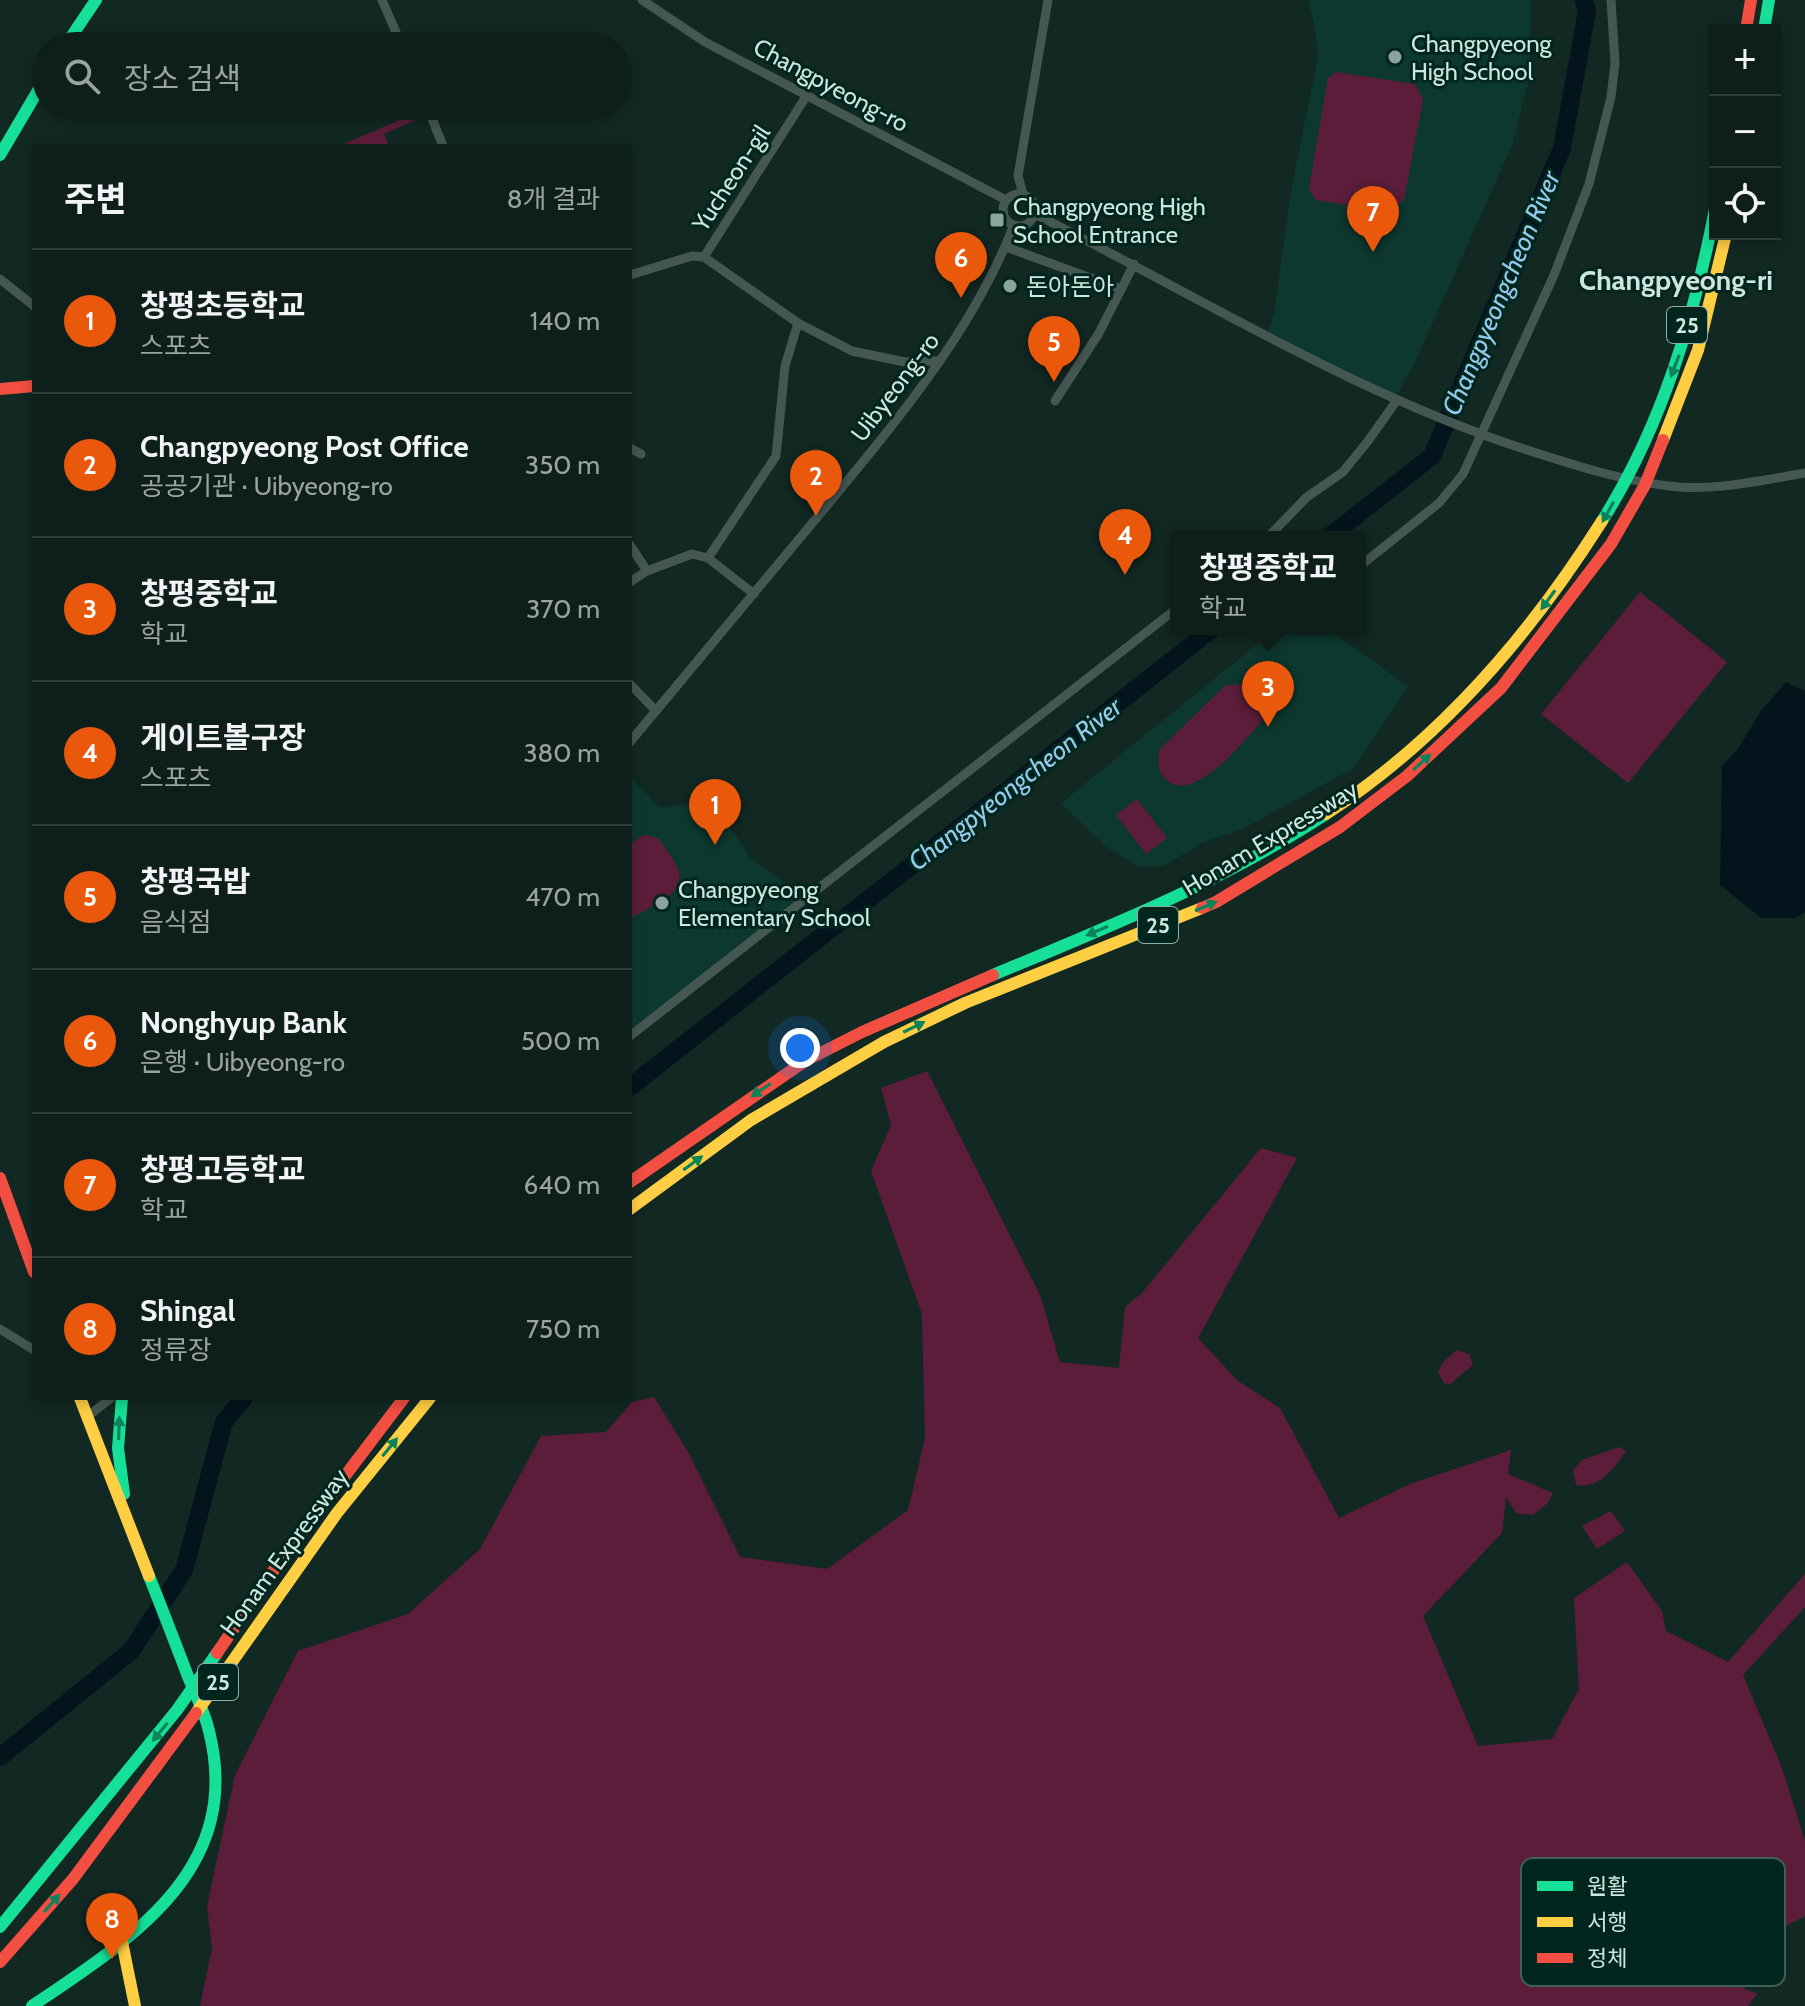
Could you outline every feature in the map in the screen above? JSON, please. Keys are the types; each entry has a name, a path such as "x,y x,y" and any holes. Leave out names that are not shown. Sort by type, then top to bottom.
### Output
{"main road":[{"path":"74,32 96,0"},
{"path":"1747,24 1751,0"},
{"path":"1765,24 1769,0"},
{"path":"0,155 32,101"},
{"name":"Honam Expressway","path":"632,1180 657,1160 810,1058 1196,888 1278,846 1389,768 1428,734 1491,671 1544,607 1593,537 1648,437 1679,355 1709,233"},
{"name":"Honam Expressway","path":"632,1208 751,1120 884,1042 965,1003 1216,902 1340,827 1407,776 1501,688 1611,544 1645,485 1698,350 1725,240"},
{"path":"0,389 32,386"},
{"path":"0,1178 32,1266"},
{"path":"32,2006 159,1913 186,1881 202,1849 215,1801 216,1779 209,1730 81,1400"},
{"path":"122,1400 118,1448 126,1513"},
{"name":"Honam Expressway","path":"0,1927 177,1710 276,1567 402,1400"},
{"name":"Honam Expressway","path":"0,1962 73,1879 172,1747 337,1513 428,1400"},
{"path":"122,1942 135,2006"}],"street":[{"path":"382,0 396,32"},
{"name":"Changpyeong-ro","path":"642,0 705,42 1006,200"},
{"path":"1023,194 1018,176 1048,0"},
{"path":"1366,561 1439,503 1463,474 1554,275 1589,184 1611,97 1615,63 1611,0"},
{"name":"Yucheon-gil","path":"632,274 692,256 704,257 807,95"},
{"path":"433,120 442,144"},
{"path":"1023,194 1032,200 1035,214 1027,224 1014,225 1007,221 1003,212 1006,200 1012,195 1023,194"},
{"path":"1035,214 1265,334 1400,401 1480,436 1592,470 1679,487 1723,485 1805,473"},
{"name":"Uibyeong-ro","path":"632,740 890,430 964,327 1006,247 1014,225"},
{"path":"1006,247 1121,289"},
{"path":"704,257 798,323 852,351 905,362 940,361"},
{"path":"1055,401 1099,333 1134,264"},
{"path":"0,279 32,304"},
{"path":"708,558 776,456 785,366 798,323"},
{"path":"1274,531 1307,497 1343,472 1400,401"},
{"path":"632,449 641,454"},
{"path":"632,548 647,571"},
{"path":"632,581 647,571 692,554 708,558 754,594"},
{"path":"632,1034 1170,614"},
{"path":"632,686 656,711"},
{"path":"0,1329 32,1349"},
{"path":"87,1417 108,1400"}],"shaded area":[{"path":"1308,0 1531,0 1529,77 1513,143 1416,360 1396,397 1267,334 1274,315 1291,190 1318,54"},
{"path":"1336,72 1415,84 1423,99 1404,200 1389,212 1316,200 1309,188 1328,78"},
{"path":"400,120 416,120 384,134 388,144 344,144"},
{"path":"1640,592 1727,662 1628,783 1541,714"},
{"path":"1269,635 1336,635 1408,686 1354,768 1241,830 1202,843 1164,866 1140,867 1106,847 1061,803"},
{"path":"1237,684 1250,687 1263,703 1262,721 1232,754 1206,776 1180,786 1169,782 1159,767 1160,749 1225,686"},
{"path":"632,779 660,808 711,800 752,860 804,895 632,1031"},
{"path":"1137,799 1167,838 1146,854 1116,815"},
{"path":"644,835 658,838 675,863 679,880 676,888 663,900 632,917 632,843"},
{"path":"927,1071 1040,1295 1060,1362 1119,1368 1125,1307 1142,1293 1261,1148 1297,1158 1198,1338 1238,1381 1280,1408 1339,1518 1410,1484 1511,1450 1508,1474 1553,1493 1547,1504 1533,1515 1516,1513 1506,1497 1502,1533 1423,1616 1478,1746 1552,1739 1579,1689 1574,1598 1627,1562 1662,1611 1666,1631 1728,1662 1805,1574 1805,1607 1743,1675 1782,1768 1805,1841 1805,1916 1785,1927 1785,1858 1521,1858 1521,1986 1739,1986 1757,1994 1748,2006 200,2006 212,1948 207,1906 235,1775 298,1651 408,1614 480,1549 541,1436 606,1432 632,1402 654,1397 687,1450 740,1557 827,1569 908,1510 925,1438 922,1314 871,1171 891,1125 881,1088"},
{"path":"1457,1350 1469,1354 1473,1365 1450,1384 1444,1383 1438,1372 1444,1361"},
{"path":"1619,1447 1626,1451 1605,1476 1592,1484 1576,1485 1573,1470 1582,1460"},
{"path":"1611,1511 1625,1531 1597,1549 1582,1526"}],"water":[{"path":"1786,682 1805,691 1805,912 1795,918 1761,918 1720,885 1722,766 1738,749 1760,712"}],"waterway":[{"name":"Changpyeongcheon River","path":"1337,531 1432,456 1562,148 1587,11 1584,0"},
{"name":"Changpyeongcheon River","path":"632,1085 1204,635"},
{"name":"Changpyeongcheon River","path":"0,1757 131,1651 184,1570 224,1422 242,1400"}],"traffic: fast":[{"path":"74,32 96,0"},
{"path":"1765,24 1769,0"},
{"path":"0,155 32,101"},
{"path":"1602,521 1642,448 1659,409 1686,331 1709,240"},
{"path":"993,975 1205,882 1326,814"},
{"path":"122,1400 118,1448 124,1494"},
{"path":"32,2006 106,1954 141,1926 171,1896 194,1861 210,1823 216,1780 209,1731 149,1576"},
{"path":"0,1927 177,1710 217,1653"}],"traffic: slow":[{"path":"1663,440 1698,350 1725,240"},
{"path":"1326,814 1407,753 1480,682 1545,604 1602,521"},
{"path":"632,1208 751,1120 884,1042 965,1003 1202,908"},
{"path":"81,1400 149,1576"},
{"path":"196,1713 337,1513 428,1400"},
{"path":"122,1942 135,2006"}],"traffic: jam":[{"path":"1747,24 1751,0"},
{"path":"0,389 32,386"},
{"path":"1202,908 1340,827 1407,776 1501,688 1611,544 1645,485 1663,440"},
{"path":"632,1181 805,1061 862,1032 993,975"},
{"path":"0,1178 32,1266"},
{"path":"217,1653 276,1567 402,1400"},
{"path":"0,1962 73,1879 196,1713"}],"place":[{"name":"Changpyeong High School","path":"1395,57"},
{"name":"Changpyeong High School Entrance","path":"997,220"},
{"name":"창평고등학교","path":"1373,252"},
{"name":"돈아돈아","path":"1010,286"},
{"name":"Nonghyup Bank","path":"961,298"},
{"name":"창평국밥","path":"1054,382"},
{"name":"Changpyeong Post Office","path":"816,516"},
{"name":"게이트볼구장","path":"1125,575"},
{"name":"창평중학교","path":"1268,727"},
{"name":"창평초등학교","path":"715,845"},
{"name":"Changpyeong Elementary School","path":"662,903"},
{"name":"Shingal","path":"112,1959"}],"district":[{"name":"Changpyeong-ri","path":"1676,280"}]}
